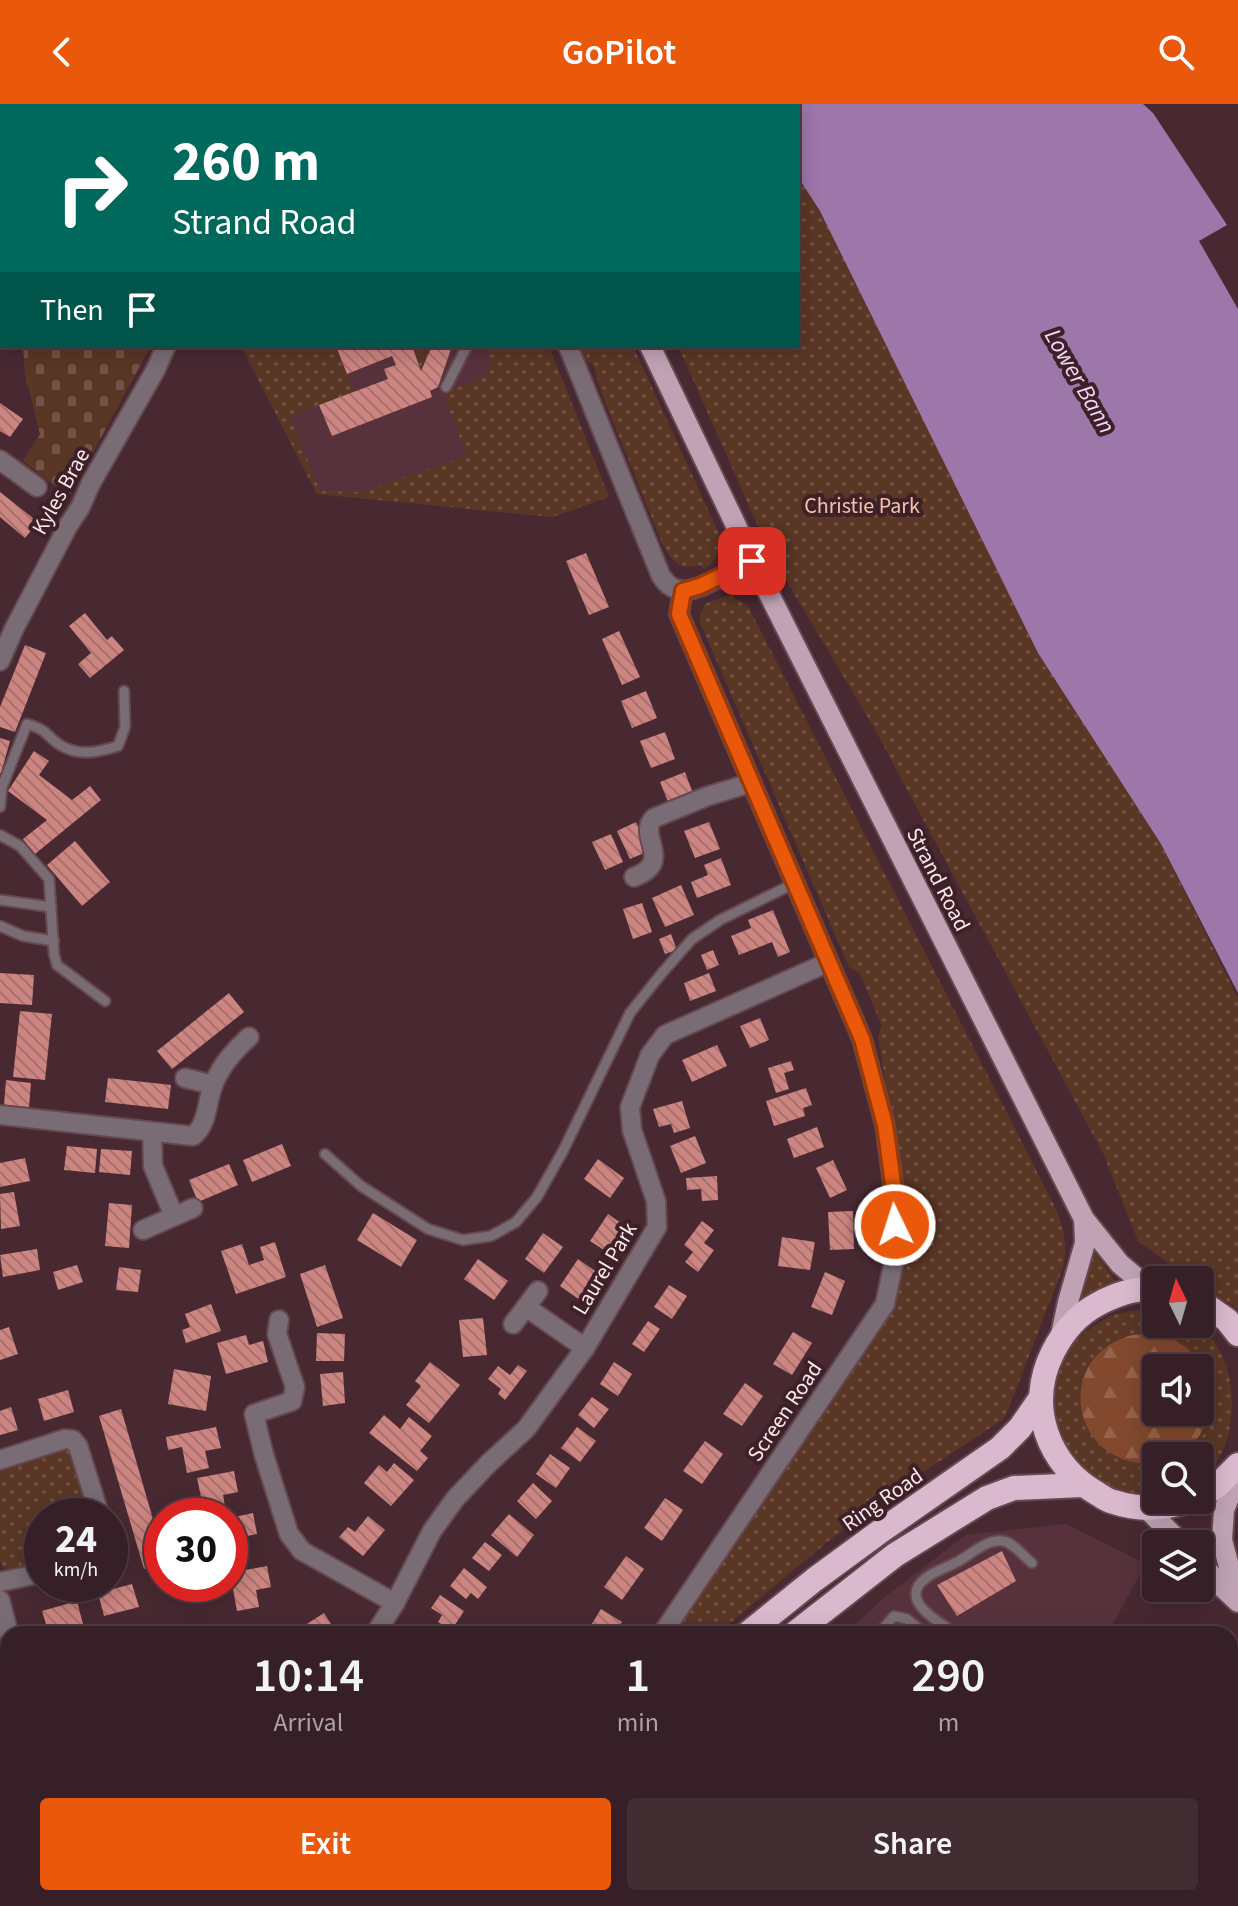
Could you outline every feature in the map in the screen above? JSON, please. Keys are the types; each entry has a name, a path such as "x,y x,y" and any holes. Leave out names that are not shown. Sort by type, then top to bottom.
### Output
{"highway":[{"path":"1142,1291 1116,1295 1086,1310 1061,1335 1045,1367 1040,1399 1045,1431 1059,1461 1082,1485 1112,1502 1142,1508"},
{"path":"1214,1311 1234,1326"},
{"name":"Ring Road","path":"757,1626 814,1580 1000,1448 1020,1428 1040,1399"},
{"path":"1214,1487 1238,1465"},
{"path":"804,1626 895,1555 987,1498 1014,1488 1082,1485"},
{"path":"828,1626 864,1592 895,1555"}],"main road":[{"name":"Strand Road","path":"651,348 752,561 1084,1219 1120,1264 1142,1281"},
{"path":"1061,1335 1085,1243 1084,1219"},
{"path":"1238,1475 1224,1510 1222,1540 1238,1602"},
{"path":"1152,1514 1168,1530"},
{"path":"1214,1578 1238,1602"}],"street":[{"name":"Kyles Brae","path":"0,661 65,531 165,348"},
{"path":"569,348 661,576 668,585 683,591 752,561"},
{"path":"0,460 37,487"},
{"path":"683,591 679,614 829,962"},
{"path":"634,877 643,874 655,857 649,822 708,796 751,783"},
{"name":"Screen Road","path":"667,1626 885,1304 896,1252 895,1198 885,1125 862,1039 829,962"},
{"name":"Laurel Park","path":"380,1626 432,1531 455,1499 526,1429 585,1348 657,1227 656,1201 632,1130 630,1107 650,1055 665,1035 829,962"},
{"path":"0,1115 193,1136 202,1129 213,1085 229,1056 249,1037"},
{"path":"185,1078 213,1085"},
{"path":"152,1132 153,1166 174,1216"},
{"path":"143,1230 193,1208"},
{"path":"513,1324 538,1291"},
{"path":"526,1307 585,1348"},
{"path":"279,1320 277,1334 295,1387 292,1401 254,1414 289,1534 302,1551 395,1603"},
{"path":"0,1460 65,1439 73,1440 78,1446 94,1498"},
{"path":"0,1582 24,1577"},
{"path":"0,1600 7,1626"}],"lane":[{"path":"446,387 466,348"},
{"path":"0,807 2,787 27,724 43,729 61,746 78,751 96,753 118,746 125,727 124,691"},
{"path":"0,835 20,846 49,879 57,965 105,1001"},
{"path":"325,1154 361,1186 428,1229 463,1240 491,1236 516,1222 537,1197 563,1151 630,1013 662,973 692,939 720,920 795,883"},
{"path":"0,900 51,907"},
{"path":"0,926 23,936 54,941"},
{"path":"944,1626 918,1605 915,1596 918,1585 927,1577 998,1540 1009,1543 1032,1563"},
{"path":"885,1626 894,1616 907,1619 916,1626"}],"shaded area":[{"path":"242,348 550,348 609,497 552,517 317,494"},
{"path":"1066,1524 1142,1562 1142,1571 1111,1626 854,1626 886,1596 966,1535"}],"green space":[{"name":"Christie Park","path":"800,180 820,211 1161,844 1238,998 1238,1308 1214,1294 1214,1266 1172,1266 1138,1241 1103,1153 874,728 770,553 679,348 800,348"},
{"path":"23,348 150,348 70,494 23,461 40,434 25,374"},
{"path":"242,348 337,348 354,392 290,417 320,491 360,492 467,456 445,399 449,391 484,378 491,362 486,348 550,348 609,497 552,517 317,494"},
{"path":"413,348 431,348 421,371"},
{"path":"578,348 634,348 722,540 716,557 704,569 700,565 676,563 662,543 592,362 584,363"},
{"path":"729,595 747,604 1056,1209 1065,1252 1063,1268 1001,1421 903,1485 831,1539 727,1626 677,1626 893,1304 900,1284 905,1245 906,1207 878,1036 882,1026 860,974 849,967 699,620 704,604"},
{"path":"1093,1249 1118,1286 1085,1302 1080,1298"},
{"path":"1142,1310 1142,1338 1213,1340 1227,1369 1232,1402 1228,1436 1214,1466 1214,1442 1142,1442 1142,1494 1135,1494 1102,1485 1082,1470 1067,1452 1057,1430 1053,1407 1054,1384 1062,1362 1075,1342 1110,1316"},
{"path":"1142,1334 1142,1338 1169,1338 1193,1354 1142,1354 1142,1426 1204,1426 1195,1442 1142,1442 1142,1462 1128,1461 1106,1450 1091,1433 1082,1412 1081,1390 1088,1369 1102,1350"},
{"path":"60,1446 70,1449 85,1498 24,1498 24,1571 18,1573 7,1571 0,1561 0,1467"}],"water":[{"name":"Lower Bann","path":"800,104 1143,104 1153,113 1227,225 1199,241 1238,309 1238,993 1161,844 1038,653 820,211 800,180"}],"building":[{"path":"337,348 413,348 421,371 431,348 451,348 438,387 430,391 432,397 332,436 319,405 388,379 384,369 396,365 392,356 347,374"},
{"path":"0,403 23,419 10,437 0,431"},
{"path":"0,492 38,522 25,538 0,517"},
{"path":"586,553 609,607 589,615 566,561"},
{"path":"85,613 107,640 112,636 124,650 90,678 78,664 91,653 69,626"},
{"path":"619,631 640,677 622,685 602,639"},
{"path":"25,645 46,653 15,732 0,727 0,707"},
{"path":"646,691 657,718 632,728 621,701"},
{"path":"665,732 675,759 651,768 640,741"},
{"path":"0,738 10,741 1,773 0,773"},
{"path":"34,751 49,761 39,775 72,800 90,786 101,800 35,854 23,839 47,820 8,791"},
{"path":"685,772 695,799 671,809 660,782"},
{"path":"636,822 649,851 630,859 617,831"},
{"path":"709,822 720,849 695,858 684,831"},
{"path":"611,834 623,862 605,870 592,842"},
{"path":"75,841 110,882 82,906 47,865"},
{"path":"721,858 731,885 697,898 691,882 708,875 704,865"},
{"path":"681,885 694,915 665,927 652,898"},
{"path":"642,903 652,932 633,939 623,909"},
{"path":"773,910 790,952 778,957 772,942 739,955 731,936 751,928 748,920"},
{"path":"671,934 677,950 665,954 659,939"},
{"path":"713,950 719,965 707,970 701,955"},
{"path":"0,973 34,975 32,1005 0,1003"},
{"path":"709,973 716,991 690,1001 684,983"},
{"path":"229,993 244,1012 172,1069 157,1051"},
{"path":"20,1011 52,1014 45,1080 13,1077"},
{"path":"760,1018 769,1040 750,1048 740,1026"},
{"path":"717,1045 727,1066 692,1082 682,1060"},
{"path":"791,1061 794,1070 784,1073 789,1089 776,1093 768,1068"},
{"path":"108,1078 171,1085 168,1109 105,1102"},
{"path":"6,1080 31,1083 29,1107 4,1105"},
{"path":"806,1088 812,1105 803,1108 805,1116 774,1126 766,1101"},
{"path":"682,1101 690,1128 674,1133 671,1124 659,1127 653,1109"},
{"path":"817,1127 824,1147 794,1158 787,1139"},
{"path":"695,1136 706,1163 681,1173 670,1146"},
{"path":"282,1144 291,1166 252,1182 243,1160"},
{"path":"67,1146 97,1149 95,1173 64,1170"},
{"path":"101,1149 132,1151 130,1175 99,1172"},
{"path":"25,1158 30,1181 0,1187 0,1163"},
{"path":"598,1159 624,1178 610,1198 584,1179"},
{"path":"833,1160 847,1190 830,1198 816,1168"},
{"path":"229,1164 238,1185 198,1202 189,1180"},
{"path":"717,1176 718,1200 702,1201 701,1189 687,1190 686,1178"},
{"path":"14,1192 20,1226 1,1229 0,1194"},
{"path":"109,1203 132,1205 129,1248 105,1246"},
{"path":"853,1211 854,1249 830,1250 828,1212"},
{"path":"373,1213 417,1240 401,1267 357,1240"},
{"path":"608,1214 628,1228 610,1254 590,1241"},
{"path":"702,1221 714,1230 704,1243 714,1250 698,1272 685,1262 693,1252 684,1245"},
{"path":"543,1233 563,1247 544,1273 525,1259"},
{"path":"782,1237 815,1242 810,1270 778,1266"},
{"path":"275,1242 286,1277 236,1294 221,1251 242,1244 249,1265 264,1260 260,1247"},
{"path":"37,1249 40,1270 3,1277 0,1255"},
{"path":"478,1259 508,1281 494,1300 464,1279"},
{"path":"578,1259 598,1273 580,1300 560,1286"},
{"path":"77,1265 83,1282 58,1290 53,1272"},
{"path":"325,1265 343,1318 317,1327 300,1274"},
{"path":"119,1267 141,1270 138,1292 116,1290"},
{"path":"825,1272 845,1281 832,1315 811,1307"},
{"path":"669,1285 687,1296 672,1319 654,1307"},
{"path":"211,1304 221,1331 186,1343 182,1330 190,1327 185,1314"},
{"path":"483,1318 487,1355 463,1357 459,1320"},
{"path":"648,1321 660,1329 644,1352 632,1344"},
{"path":"9,1327 18,1354 0,1360 0,1330"},
{"path":"793,1332 812,1343 792,1375 773,1364"},
{"path":"317,1333 345,1334 344,1361 316,1361"},
{"path":"246,1335 249,1345 263,1341 268,1362 226,1374 217,1343"},
{"path":"430,1362 460,1385 429,1423 406,1405 421,1386 415,1381"},
{"path":"614,1362 632,1374 618,1396 600,1384"},
{"path":"518,1365 527,1371 505,1400 498,1394 501,1389 488,1379 498,1366 510,1375"},
{"path":"174,1369 211,1376 206,1411 168,1404"},
{"path":"343,1372 345,1403 323,1406 320,1374"},
{"path":"745,1383 763,1396 742,1426 723,1414"},
{"path":"68,1390 74,1412 44,1421 38,1399"},
{"path":"592,1397 609,1409 594,1428 578,1415"},
{"path":"11,1407 18,1430 0,1435 0,1411"},
{"path":"121,1409 147,1498 144,1498 144,1569 128,1515 128,1498 123,1498 99,1416"},
{"path":"384,1415 400,1429 409,1417 432,1436 420,1451 428,1458 417,1471 369,1433"},
{"path":"216,1427 221,1448 205,1451 209,1468 187,1473 182,1447 168,1450 166,1437"},
{"path":"577,1427 596,1441 580,1462 561,1448"},
{"path":"705,1441 723,1454 702,1484 683,1471"},
{"path":"550,1454 570,1468 556,1488 536,1474"},
{"path":"394,1463 414,1480 391,1506 364,1483 379,1465 387,1472"},
{"path":"234,1471 238,1492 223,1495 224,1498 201,1498 197,1478"},
{"path":"533,1483 552,1501 536,1519 517,1501"},
{"path":"665,1498 683,1510 662,1541 644,1528"},
{"path":"253,1513 257,1534 248,1536 248,1514"},
{"path":"509,1514 534,1535 517,1557 491,1535"},
{"path":"368,1516 385,1530 363,1556 339,1537 348,1527 355,1532"},
{"path":"485,1542 502,1555 489,1571 472,1558"},
{"path":"1002,1551 1016,1581 957,1616 937,1585"},
{"path":"626,1556 644,1569 622,1600 604,1587"},
{"path":"267,1566 271,1587 256,1590 259,1607 237,1611 235,1602 248,1602 248,1570"},
{"path":"464,1568 487,1587 478,1599 471,1593 466,1599 450,1586"},
{"path":"132,1584 139,1607 104,1616 100,1602 128,1602 128,1585"},
{"path":"440,1595 464,1611 454,1626 444,1626 438,1622 442,1615 431,1608"},
{"path":"77,1602 83,1624 47,1626 42,1611"},
{"path":"601,1609 622,1622 619,1626 590,1626"},
{"path":"324,1613 332,1626 304,1626"}],"route":[{"path":"752,561 683,591 679,614 862,1039 885,1125 895,1198 895,1225"}]}
